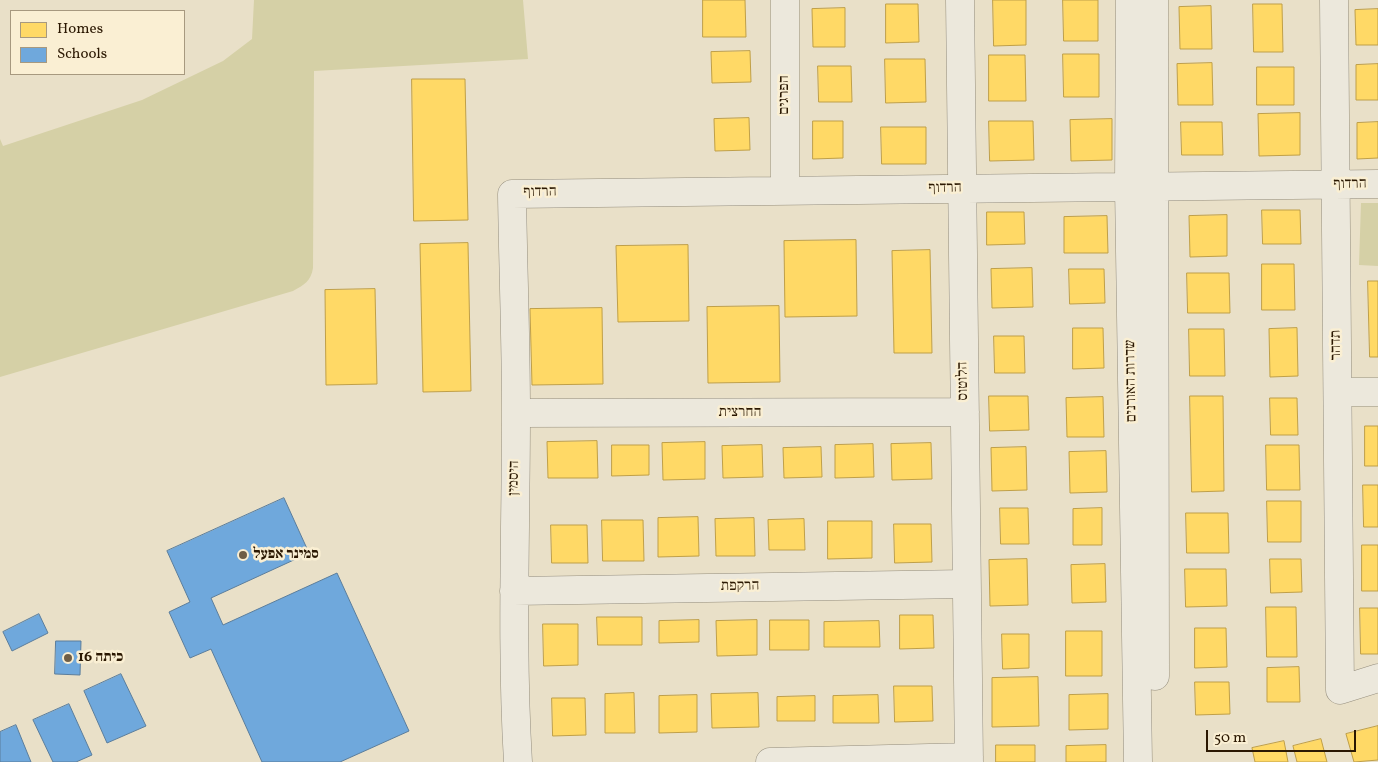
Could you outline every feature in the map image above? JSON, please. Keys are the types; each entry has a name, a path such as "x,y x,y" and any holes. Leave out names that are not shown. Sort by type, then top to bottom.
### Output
{"street":[{"name":"הפרגים","path":"785,0 785,191"},
{"name":"הלוטוס","path":"960,0 969,760"},
{"name":"שדרות האורנים","path":"1130,0 1141,187 1155,762"},
{"name":"שדרות האורנים","path":"1138,762 1141,187 1154,0"},
{"name":"תדהר","path":"1334,0 1340,690 1378,678"},
{"name":"הרדוף","path":"512,194 1378,184"},
{"name":"היסמין","path":"512,194 516,413 515,704 518,762"},
{"path":"1338,392 1378,392"},
{"name":"החרצית","path":"516,413 965,412"},
{"name":"הרקפת","path":"514,591 966,584"},
{"path":"770,762 969,760"}],"shaded area":[{"path":"254,0 523,0 528,59 314,71 313,268 311,276 306,282 293,291 0,377 0,139 3,146 142,100 223,61 252,39"},
{"path":"1361,203 1378,203 1378,266 1359,265"}],"building: Homes":[{"path":"703,0 745,0 746,37 703,37"},
{"path":"993,0 1026,0 1026,45 994,46"},
{"path":"1063,0 1098,0 1098,41 1064,41"},
{"path":"886,4 918,4 919,42 886,43"},
{"path":"1253,4 1282,4 1283,52 1254,52"},
{"path":"1211,6 1212,49 1180,49 1179,7"},
{"path":"845,8 845,47 813,47 812,9"},
{"path":"1378,9 1378,45 1356,45 1355,10"},
{"path":"750,51 751,82 712,83 711,52"},
{"path":"1063,54 1099,54 1099,97 1064,97"},
{"path":"989,55 1025,55 1026,101 989,101"},
{"path":"885,59 925,59 926,102 886,103"},
{"path":"1212,63 1213,105 1178,105 1177,64"},
{"path":"1378,64 1378,100 1356,100 1356,65"},
{"path":"818,66 851,66 852,102 819,102"},
{"path":"1257,67 1294,67 1294,105 1257,105"},
{"path":"412,79 465,79 468,220 414,221"},
{"path":"1300,113 1300,155 1259,156 1258,114"},
{"path":"749,118 750,150 715,151 714,119"},
{"path":"1112,119 1112,160 1071,161 1070,120"},
{"path":"813,121 843,121 843,158 813,159"},
{"path":"989,121 1033,121 1034,160 990,161"},
{"path":"1181,122 1222,122 1223,155 1182,155"},
{"path":"1378,122 1378,158 1357,159 1357,123"},
{"path":"881,127 926,127 926,164 882,164"},
{"path":"1262,210 1300,210 1301,244 1263,244"},
{"path":"987,212 1024,212 1025,244 987,245"},
{"path":"1227,215 1227,256 1190,257 1189,216"},
{"path":"1107,216 1108,253 1064,253 1064,217"},
{"path":"856,240 857,316 785,317 784,241"},
{"path":"468,243 471,391 423,392 420,244"},
{"path":"688,245 689,321 618,322 616,246"},
{"path":"930,250 932,353 894,353 892,251"},
{"path":"1262,264 1294,264 1295,310 1262,310"},
{"path":"1032,268 1033,307 992,308 991,269"},
{"path":"1069,269 1104,269 1105,303 1070,304"},
{"path":"1187,273 1229,273 1230,313 1188,313"},
{"path":"1368,281 1378,281 1378,357 1370,357"},
{"path":"375,289 377,384 326,385 325,290"},
{"path":"779,306 780,382 708,383 707,307"},
{"path":"602,308 603,384 532,385 530,309"},
{"path":"1073,328 1103,328 1104,368 1073,369"},
{"path":"1297,328 1298,376 1270,377 1269,329"},
{"path":"1189,329 1224,329 1225,376 1190,376"},
{"path":"994,336 1024,336 1025,373 995,373"},
{"path":"989,396 1028,396 1029,430 990,431"},
{"path":"1190,396 1223,396 1224,491 1192,492"},
{"path":"1103,397 1104,437 1067,437 1066,398"},
{"path":"1270,398 1297,398 1298,435 1271,435"},
{"path":"1365,426 1378,426 1378,466 1365,466"},
{"path":"597,441 598,478 548,478 547,442"},
{"path":"705,442 705,479 663,480 662,443"},
{"path":"931,443 932,479 892,480 891,444"},
{"path":"873,444 874,477 835,478 835,445"},
{"path":"612,445 649,445 649,475 612,476"},
{"path":"762,445 763,477 723,478 722,446"},
{"path":"1266,445 1299,445 1300,490 1267,490"},
{"path":"821,447 822,477 784,478 783,448"},
{"path":"1026,447 1027,490 992,491 991,448"},
{"path":"1106,451 1107,492 1070,493 1069,452"},
{"path":"1363,485 1378,485 1378,527 1364,527"},
{"path":"1267,501 1301,501 1301,542 1268,542"},
{"path":"1000,508 1028,508 1029,544 1001,544"},
{"path":"1102,508 1102,545 1073,545 1073,509"},
{"path":"1186,513 1228,513 1229,553 1187,553"},
{"path":"698,517 699,556 658,557 658,518"},
{"path":"754,518 755,556 716,556 715,519"},
{"path":"804,519 805,550 769,550 768,520"},
{"path":"602,520 643,520 644,561 603,561"},
{"path":"828,521 872,521 872,558 828,559"},
{"path":"894,524 931,524 932,562 895,563"},
{"path":"551,525 587,525 588,563 552,563"},
{"path":"1362,545 1378,545 1378,591 1362,591"},
{"path":"1027,559 1028,605 990,606 989,560"},
{"path":"1270,559 1301,559 1302,592 1271,593"},
{"path":"1105,564 1106,602 1072,603 1071,565"},
{"path":"1185,569 1226,569 1227,606 1186,607"},
{"path":"1266,607 1296,607 1297,657 1267,657"},
{"path":"1360,608 1378,608 1378,654 1361,654"},
{"path":"900,615 933,615 934,648 900,649"},
{"path":"597,617 642,617 642,645 598,645"},
{"path":"699,620 699,642 659,643 659,621"},
{"path":"757,620 757,655 717,656 716,621"},
{"path":"770,620 809,620 809,650 770,650"},
{"path":"879,621 880,647 824,647 824,622"},
{"path":"543,624 578,624 578,665 544,666"},
{"path":"1195,628 1226,628 1227,667 1195,668"},
{"path":"1066,631 1102,631 1102,676 1066,676"},
{"path":"1002,634 1029,634 1029,668 1003,669"},
{"path":"1299,667 1300,702 1267,702 1267,668"},
{"path":"1038,677 1039,726 992,727 992,678"},
{"path":"1195,682 1229,682 1230,714 1196,715"},
{"path":"894,686 932,686 933,721 895,722"},
{"path":"634,693 635,733 605,733 605,694"},
{"path":"758,693 759,727 712,728 711,694"},
{"path":"1108,694 1108,729 1069,730 1069,695"},
{"path":"697,695 697,732 659,733 659,696"},
{"path":"878,695 879,723 833,723 833,696"},
{"path":"815,696 815,721 777,721 777,697"},
{"path":"552,698 585,698 586,735 553,736"},
{"path":"1378,726 1378,760 1354,762 1346,734"},
{"path":"1321,739 1327,762 1297,762 1293,746"},
{"path":"1284,741 1288,762 1255,762 1252,748"},
{"path":"996,745 1035,745 1035,762 996,762"},
{"path":"1106,745 1106,762 1066,762 1066,746"}],"building: Schools":[{"path":"284,498 309,553 211,598 223,625 337,573 409,731 340,762 262,762 211,649 190,658 169,612 190,602 167,551"},
{"path":"39,614 48,633 12,651 3,632"},
{"name":"כיתה 16","path":"56,641 81,641 80,675 55,674"},
{"path":"121,674 146,726 107,743 84,691"},
{"path":"69,704 92,755 76,762 53,762 33,720"},
{"path":"16,725 31,762 0,762 0,732"}],"place":[{"name":"סמינר אפעל","path":"243,555"},
{"name":"כיתה 16","path":"68,658"}]}
